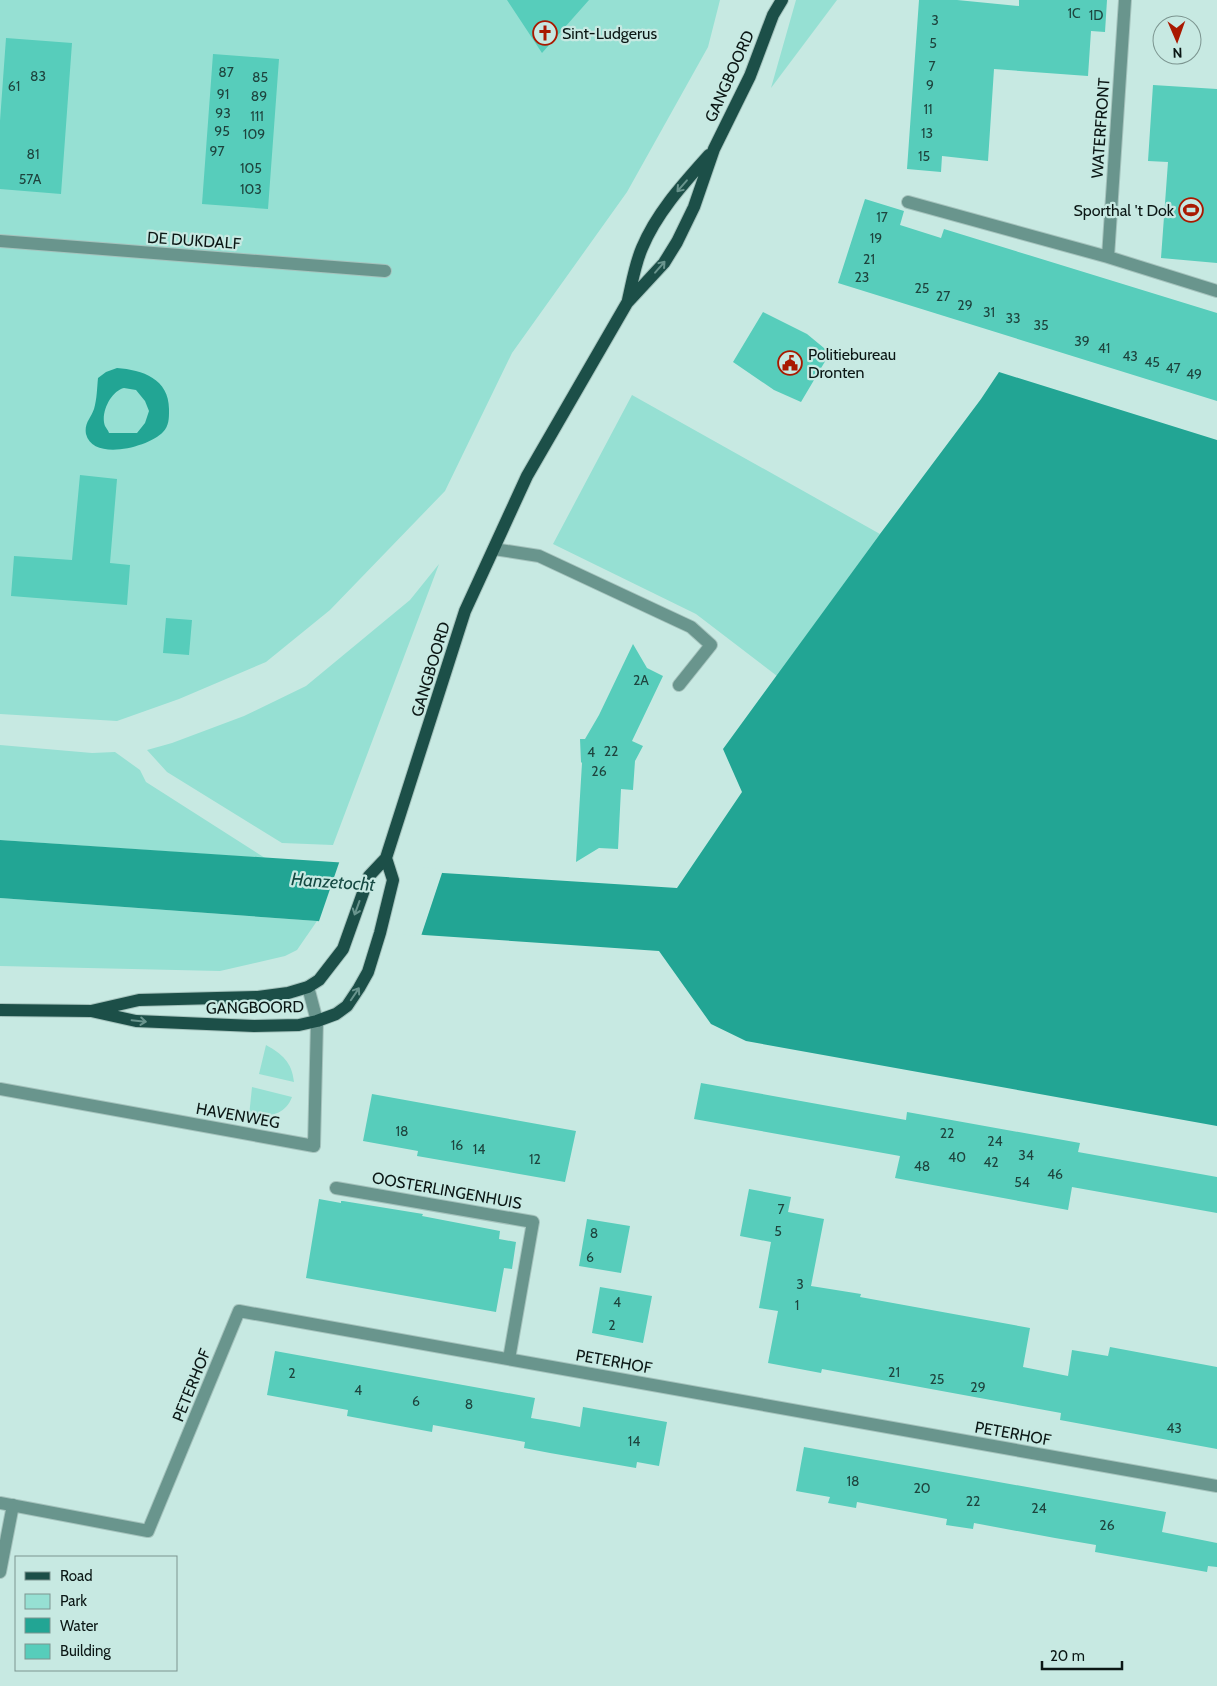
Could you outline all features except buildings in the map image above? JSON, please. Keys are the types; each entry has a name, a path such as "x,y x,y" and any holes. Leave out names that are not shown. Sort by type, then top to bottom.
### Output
{"main road":[{"name":"GANGBOORD","path":"773,15 774,0"},
{"name":"GANGBOORD","path":"91,1011 139,1000 258,997 288,993 308,987 319,980 336,960 343,949 369,876 386,858 466,611 527,476 627,303 664,263 677,242 694,207 714,149 750,76 773,15 782,0"},
{"name":"GANGBOORD","path":"627,303 641,249 671,199 714,149"},
{"name":"GANGBOORD","path":"0,1010 91,1011 136,1021 254,1026 299,1025 316,1022 336,1014 347,1006 360,988 368,972 393,880 386,858"}],"street":[{"name":"WATERFRONT","path":"1108,257 1125,0"},
{"path":"908,202 1108,257 1217,291"},
{"name":"DE DUKDALF","path":"0,241 385,271"},
{"path":"494,549 540,556 690,627 711,645 679,685"},
{"name":"HAVENWEG","path":"0,1089 314,1146 316,1022 308,987"},
{"name":"OOSTERLINGENHUIS","path":"336,1188 533,1222 509,1359"},
{"name":"PETERHOF","path":"6,1504 148,1531 239,1311 1217,1486"},
{"path":"0,1572 6,1504"}],"green space":[{"path":"0,0 720,0 708,47 627,192 512,353 445,491 330,610 266,662 179,699 117,721 0,714"},
{"path":"796,0 837,0 771,88"},
{"path":"632,395 880,534 777,676 696,614 553,544"},
{"path":"439,564 333,845 282,843 167,772 147,750 172,743 244,716 306,686 410,600"},
{"path":"0,745 92,753 115,752 140,770 146,782 265,858 0,840"},
{"path":"0,898 317,921 297,950 285,956 220,971 0,966"},
{"path":"266,1045 285,1059 291,1069 294,1082 259,1074"},
{"path":"252,1087 292,1097 280,1112 262,1116 249,1116"}],"water":[{"path":"117,368 136,371 153,378 160,384 168,400 169,419 165,430 156,438 134,447 110,450 99,448 91,443 86,434 86,427 95,405 98,378 106,372","holes":["124,388 136,390 145,401 149,411 145,423 137,433 109,433 105,426 104,415 111,398 115,393"]},
{"name":"Hanzetocht","path":"999,372 1217,440 1217,1126 746,1041 711,1024 659,951 424,935 317,921 0,898 0,840 409,867 443,873 677,888 742,792 723,749"}],"pier":[{"path":"340,860 409,865 443,870 421,936 380,933 345,926 318,924"}],"place":[{"name":"Sint-Ludgerus","path":"545,33"},
{"name":"Sporthal 't Dok","path":"1191,210"},
{"name":"Politiebureau Dronten","path":"790,363"}]}
